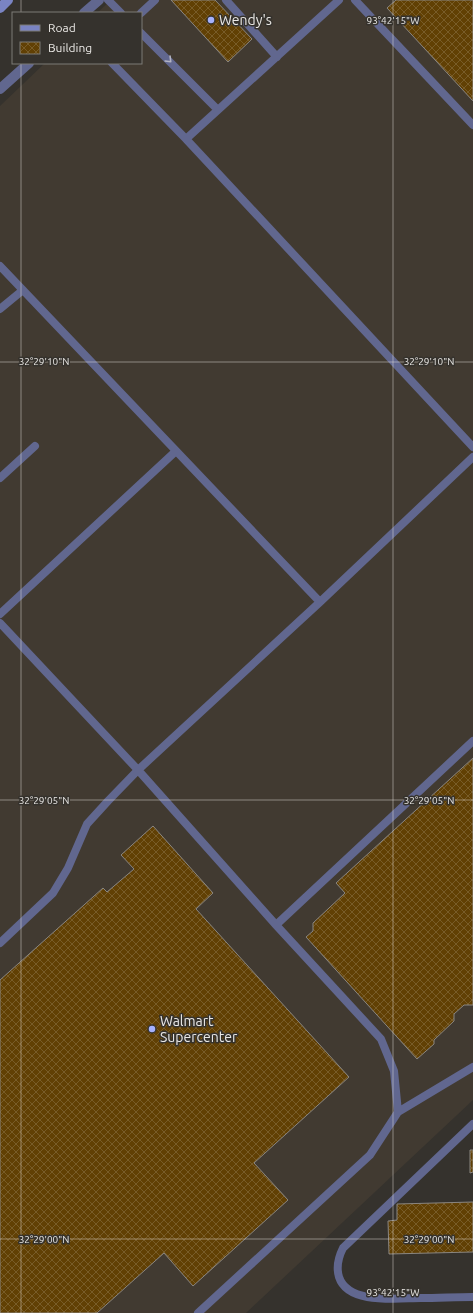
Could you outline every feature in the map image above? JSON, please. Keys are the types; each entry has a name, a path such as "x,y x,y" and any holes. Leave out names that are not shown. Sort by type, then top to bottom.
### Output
{"main road":[{"path":"0,8 8,0"}],"street":[{"path":"85,12 99,0"},
{"path":"0,89 28,64"}],"lane":[{"path":"108,0 120,12"},
{"path":"142,12 155,0"},
{"path":"226,0 277,57"},
{"path":"186,139 339,0"},
{"path":"355,0 473,125"},
{"path":"142,34 218,110"},
{"path":"113,64 186,139 473,447"},
{"path":"0,266 320,602"},
{"path":"0,309 23,290"},
{"path":"0,478 35,446"},
{"path":"0,614 176,450"},
{"path":"0,943 53,893 68,868 87,824 138,770 320,602 473,457"},
{"path":"0,623 138,770 380,1039 394,1070 398,1112"},
{"path":"276,925 473,741"},
{"path":"198,1313 370,1155 398,1112 473,1067"},
{"path":"473,1124 343,1248 338,1257 337,1271 341,1281 350,1291 364,1297 386,1299 473,1297"}],"shaded area":[{"path":"111,0 473,0 473,1100 246,1313 0,1313 0,106 44,64 142,64 142,12 98,12"}],"building":[{"name":"Wendy's","path":"171,0 215,0 252,39 228,62"},
{"path":"396,0 473,0 473,101 387,8"},
{"path":"473,758 473,1005 464,1005 454,1014 454,1021 434,1040 434,1044 417,1059 306,937 313,931 313,923 345,893 336,883"},
{"name":"Walmart Supercenter","path":"153,826 213,893 196,909 349,1077 254,1163 288,1200 193,1286 164,1253 97,1313 0,1313 0,980 103,888 107,892 134,869 121,855"},
{"path":"470,1150 473,1150 473,1172 470,1173"},
{"path":"473,1202 473,1252 389,1254 388,1221 397,1220 397,1204"}],"place":[{"name":"Wendy's","path":"211,20"},
{"name":"Walmart Supercenter","path":"152,1029"}]}
